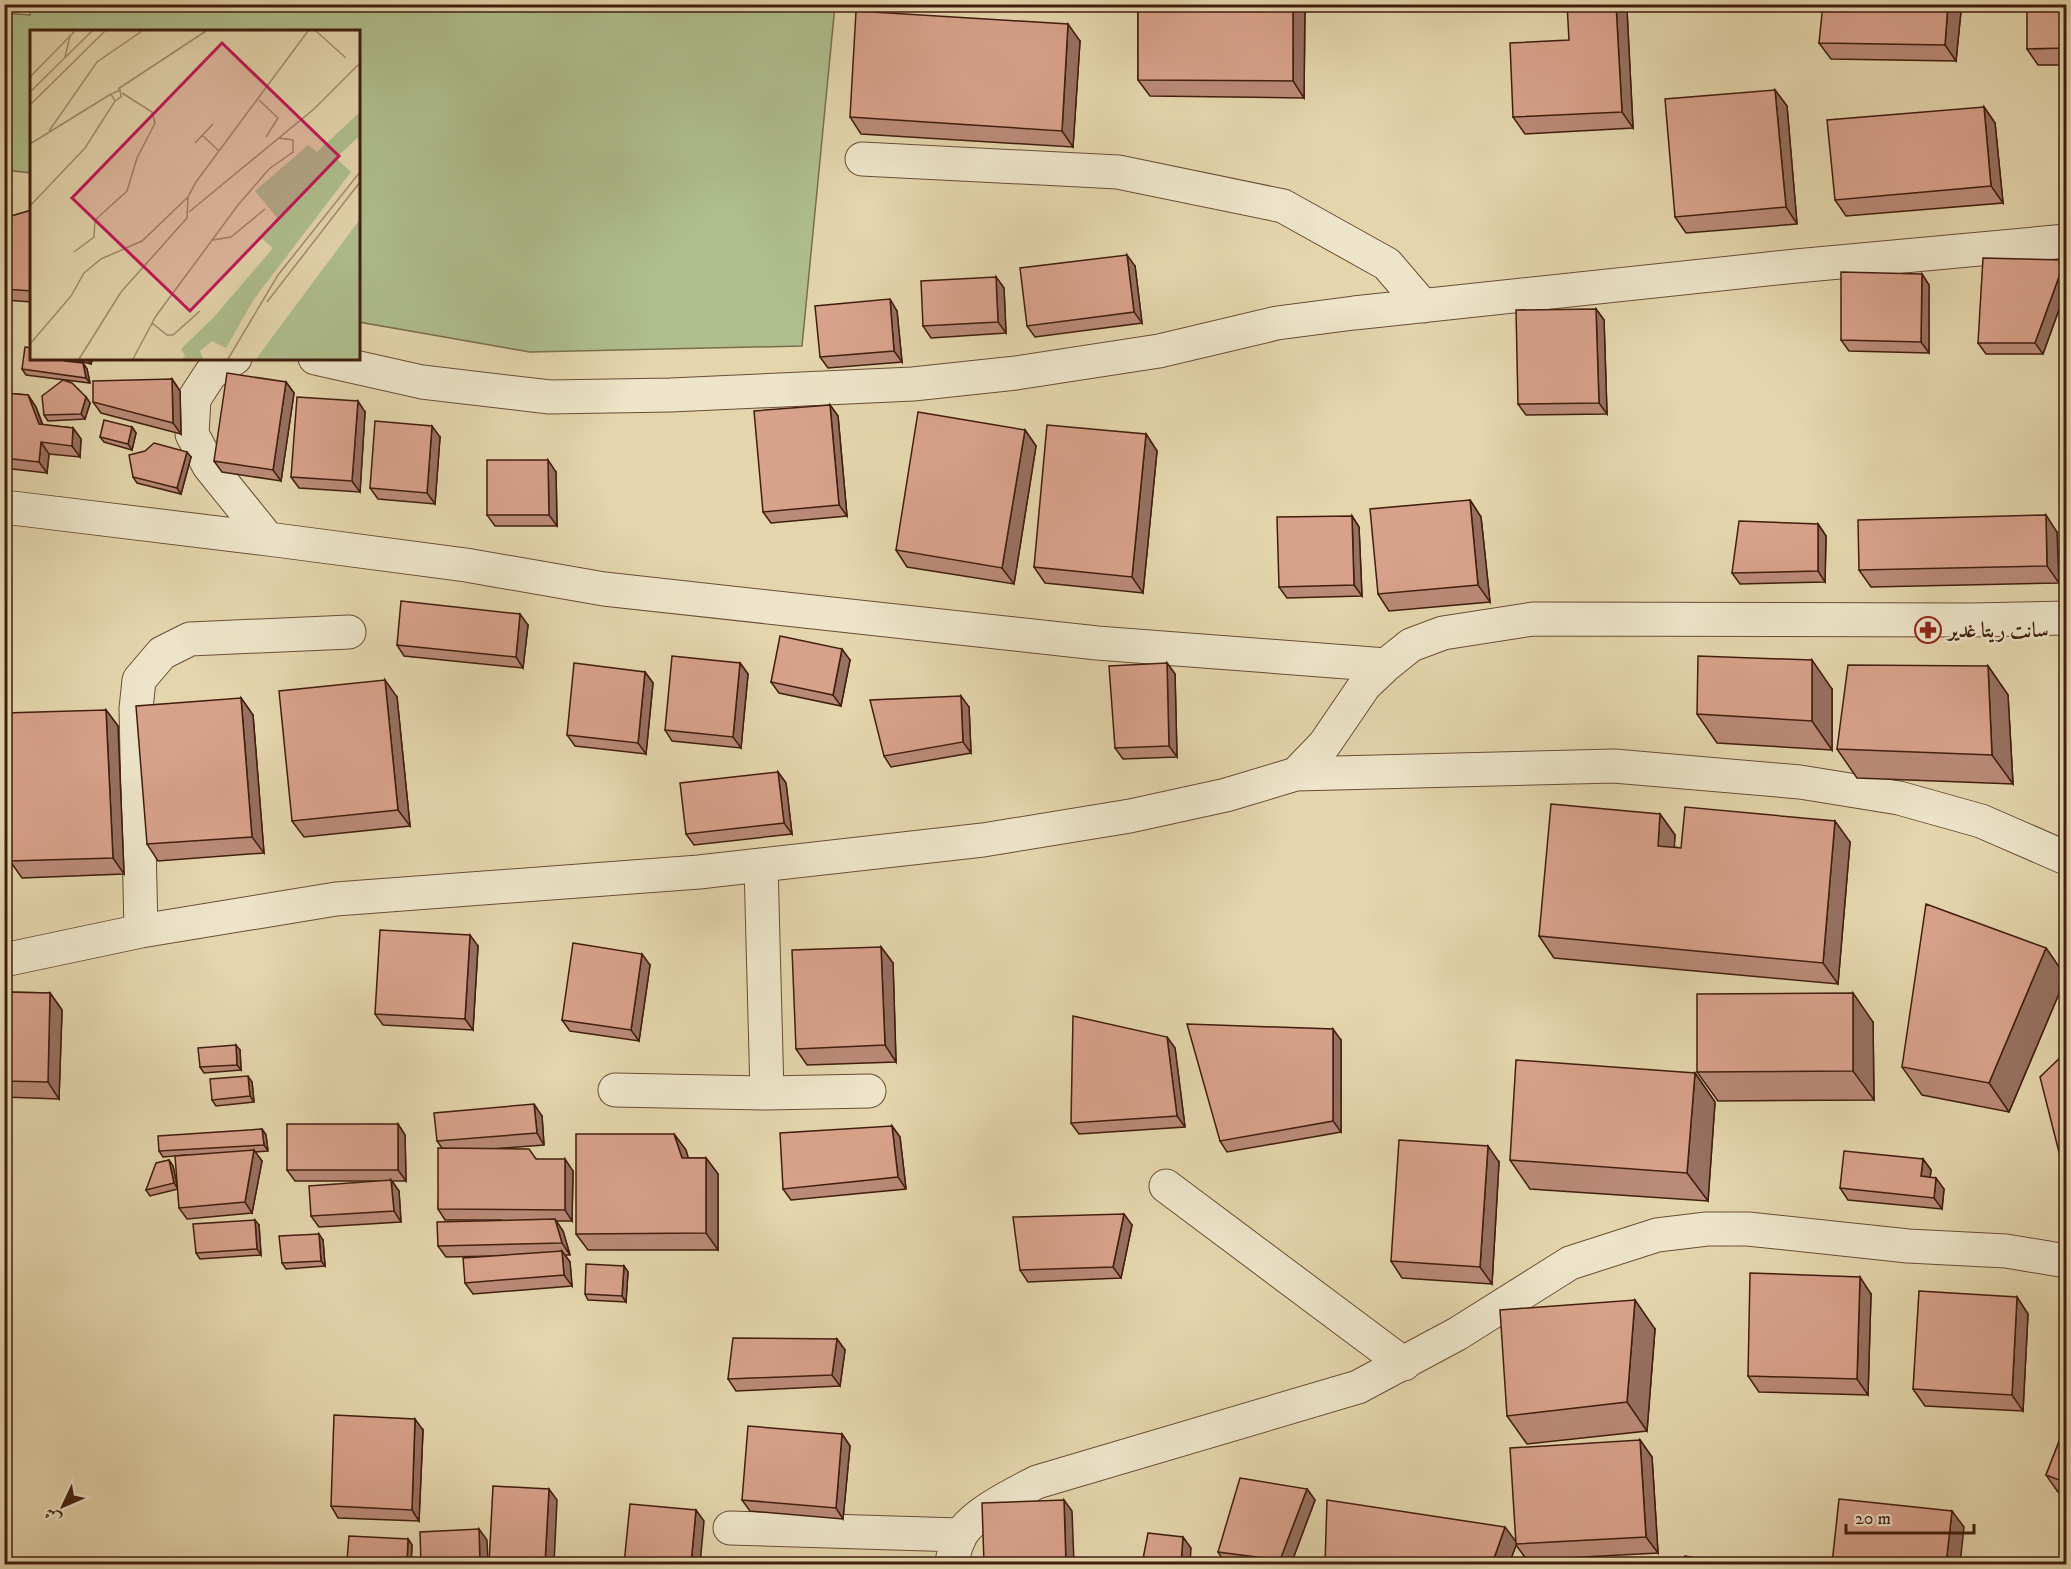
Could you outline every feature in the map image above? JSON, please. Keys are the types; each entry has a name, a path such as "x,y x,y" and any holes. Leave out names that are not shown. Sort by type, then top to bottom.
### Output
{"street":[{"path":"862,159 1118,172 1283,206 1387,264 1423,306"},
{"path":"324,360 422,382 550,397 798,390 913,384 1016,374 1159,351 1277,323 1796,266 2067,241"},
{"path":"232,360 211,373 194,399 192,434 208,466 268,538"},
{"path":"4,507 268,538 466,565 604,589 1097,643 1386,665"},
{"path":"1296,774 1323,745 1365,685 1411,645 1443,633 1533,619 1970,620 2067,618"},
{"path":"141,931 136,709 139,680 162,653 190,639 349,632"},
{"path":"4,960 141,931 336,899 699,872 983,840 1130,816 1226,795 1296,774 1614,766 1800,782 1899,798 1981,820 2067,858"},
{"path":"761,865 767,1093"},
{"path":"615,1089 767,1093 869,1091"},
{"path":"1166,1186 1404,1364"},
{"path":"730,1528 956,1550 980,1516 1005,1498 1037,1482 1358,1387 1404,1364 1516,1298 1570,1263 1657,1235 1748,1229 1908,1246 2006,1251 2067,1262"}],"green space":[{"path":"30,4 835,5 802,346 530,352 360,322 360,30 30,30 30,173 5,170 5,13 30,15"}],"building":[{"path":"1138,4 1293,4 1293,81 1138,80"},
{"path":"1567,4 1616,4 1622,112 1513,117 1510,43 1569,40"},
{"path":"1823,4 1948,4 1945,45 1819,43"},
{"path":"2027,4 2067,4 2067,48 2027,49"},
{"path":"856,11 1068,24 1062,131 850,117"},
{"path":"1775,90 1786,207 1675,217 1665,99"},
{"path":"1984,107 1991,186 1835,200 1827,120"},
{"path":"30,211 30,291 4,289 4,218"},
{"path":"1127,255 1134,312 1027,326 1020,268"},
{"path":"1983,258 2065,260 2035,343 1978,343"},
{"path":"1841,272 1922,274 1921,342 1841,340"},
{"path":"996,277 998,322 923,326 921,281"},
{"path":"890,299 894,351 820,357 815,306"},
{"path":"1596,309 1599,403 1518,404 1516,310"},
{"path":"25,347 30,348 30,360 65,360 83,363 86,378 22,369"},
{"path":"227,373 286,382 273,470 214,461"},
{"path":"172,379 173,423 93,402 93,381"},
{"path":"63,380 72,383 86,397 81,414 44,415 42,396"},
{"path":"4,393 28,395 39,424 73,428 72,446 41,442 39,462 4,458"},
{"path":"297,397 358,401 352,481 291,477"},
{"path":"830,405 839,505 763,512 754,411"},
{"path":"918,412 1025,430 1002,568 896,550"},
{"path":"104,420 132,427 128,444 100,437"},
{"path":"375,421 432,426 427,493 370,488"},
{"path":"1047,425 1146,434 1132,577 1034,567"},
{"path":"154,443 187,452 177,488 133,477 129,455 145,451"},
{"path":"487,460 548,460 549,515 487,515"},
{"path":"1470,500 1478,585 1378,594 1370,509"},
{"path":"2046,515 2047,566 1859,570 1858,520"},
{"path":"1352,516 1354,585 1279,587 1277,517"},
{"path":"1739,521 1818,524 1818,571 1732,573"},
{"path":"401,601 520,614 516,657 397,645"},
{"path":"780,636 842,649 833,695 771,682"},
{"path":"672,656 740,663 733,737 665,730"},
{"path":"1698,656 1812,660 1812,721 1697,714"},
{"path":"574,663 645,672 638,743 567,735"},
{"path":"1167,663 1169,746 1115,748 1109,666"},
{"path":"1848,665 1988,666 1992,755 1837,749"},
{"path":"385,680 398,810 292,821 279,691"},
{"path":"961,696 963,742 884,756 870,700"},
{"path":"241,698 252,837 147,844 136,706"},
{"path":"106,710 113,858 10,861 4,713"},
{"path":"778,772 784,823 686,834 680,783"},
{"path":"1551,804 1660,814 1658,846 1681,848 1685,807 1835,821 1823,963 1539,936"},
{"path":"1926,904 2046,948 1989,1083 1902,1067"},
{"path":"380,930 470,935 465,1019 375,1014"},
{"path":"573,943 642,954 631,1030 562,1020"},
{"path":"881,947 885,1045 796,1049 792,950"},
{"path":"4,992 50,993 48,1082 4,1081"},
{"path":"1853,993 1853,1071 1697,1072 1697,994"},
{"path":"1073,1016 1167,1037 1177,1116 1071,1123"},
{"path":"1187,1024 1333,1029 1333,1121 1220,1141"},
{"path":"236,1045 237,1065 200,1067 198,1048"},
{"path":"2067,1051 2067,1170 2064,1172 2040,1077"},
{"path":"1516,1060 1695,1073 1687,1173 1510,1160"},
{"path":"248,1076 250,1096 212,1100 210,1079"},
{"path":"534,1104 537,1133 437,1141 434,1113"},
{"path":"287,1124 398,1124 398,1170 287,1170"},
{"path":"892,1126 898,1177 783,1189 780,1133"},
{"path":"262,1129 264,1145 159,1151 158,1136"},
{"path":"576,1134 674,1134 682,1158 706,1158 706,1233 576,1234"},
{"path":"1399,1140 1488,1146 1480,1267 1391,1261"},
{"path":"438,1148 529,1149 536,1159 565,1159 565,1210 438,1209"},
{"path":"254,1150 245,1202 179,1208 175,1156"},
{"path":"1844,1151 1923,1159 1921,1176 1936,1178 1934,1198 1840,1188"},
{"path":"169,1160 174,1183 146,1190 156,1163"},
{"path":"391,1180 394,1211 311,1216 309,1186"},
{"path":"1124,1214 1113,1267 1020,1270 1013,1217"},
{"path":"555,1219 562,1243 438,1246 437,1222"},
{"path":"255,1220 257,1249 196,1253 193,1224"},
{"path":"319,1234 321,1261 282,1263 279,1236"},
{"path":"562,1251 564,1275 465,1283 463,1258"},
{"path":"586,1264 624,1266 622,1296 585,1294"},
{"path":"1750,1273 1860,1277 1857,1379 1748,1376"},
{"path":"1919,1291 2017,1297 2012,1395 1913,1389"},
{"path":"1635,1300 1627,1402 1507,1416 1500,1310"},
{"path":"733,1338 837,1339 832,1375 728,1379"},
{"path":"334,1415 415,1419 412,1510 331,1506"},
{"path":"2067,1421 2067,1483 2046,1475"},
{"path":"748,1426 842,1434 836,1508 742,1500"},
{"path":"1640,1440 1646,1537 1516,1544 1510,1448"},
{"path":"1240,1478 1307,1489 1280,1560 1218,1552"},
{"path":"493,1486 549,1489 545,1564 489,1564"},
{"path":"1839,1499 1952,1511 1946,1564 1832,1564"},
{"path":"1064,1500 1066,1564 984,1564 982,1503"},
{"path":"1327,1500 1505,1527 1492,1564 1325,1564"},
{"path":"630,1504 696,1510 691,1564 624,1564"},
{"path":"479,1529 480,1564 421,1564 420,1532"},
{"path":"1148,1533 1183,1537 1181,1564 1142,1564"},
{"path":"349,1536 408,1539 407,1563 347,1560"},
{"path":"1685,1556 1725,1564 1683,1564"}],"place":[{"name":"سانت ريتا غدير","path":"1928,630"}]}
